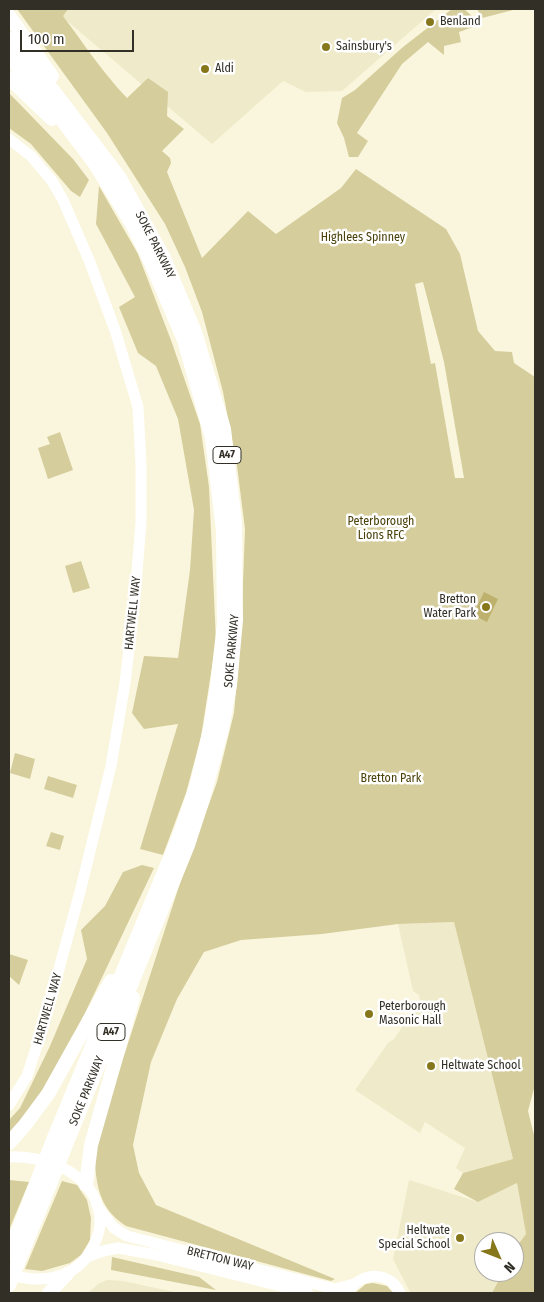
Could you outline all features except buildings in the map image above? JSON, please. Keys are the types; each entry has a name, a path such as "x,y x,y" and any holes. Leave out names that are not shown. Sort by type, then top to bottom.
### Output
{"highway":[{"name":"A47","path":"9,16 53,79 96,133 120,178"},
{"name":"SOKE PARKWAY","path":"9,39 52,89 120,178 164,258 195,332 224,429 236,522 236,620 230,685 222,729 203,799 191,836 157,919 59,1142"},
{"name":"SOKE PARKWAY","path":"9,57 56,112 96,164 132,224 184,340 212,438 223,531 224,623 210,730 196,787 182,828 141,926 11,1264 9,1285"},
{"name":"A47","path":"9,78 96,164"},
{"name":"A47","path":"86,1185 91,1145 157,919"},
{"name":"A47","path":"9,1143 25,1126 48,1094 141,926"},
{"path":"49,1293 67,1274"}],"street":[{"name":"HARTWELL WAY","path":"9,139 31,156 52,181 63,200 89,260 115,330 138,408 141,464 141,522 125,683 111,766 81,888 34,1055 27,1076 9,1106"},
{"path":"9,1157 33,1157 53,1164 72,1174 86,1185 96,1206 100,1224 96,1241 88,1257 67,1274 41,1280 20,1278 11,1264"},
{"name":"BRETTON WAY","path":"96,1206 114,1228 128,1236 335,1289 351,1288 367,1276 377,1276 386,1278 394,1283 400,1293"},
{"name":"BRETTON WAY","path":"88,1257 118,1248 157,1255 308,1293"}],"shaded area":[{"path":"53,9 436,9 342,91 306,92 283,81 212,144"},
{"name":"Bretton Water Park","path":"484,592 498,599 487,622 473,615"},
{"name":"Heltwate School","path":"454,922 513,1159 463,1173 456,1168 465,1148 425,1122 420,1133 355,1090 420,1001 419,995 413,991 398,924"},
{"name":"Heltwate Special School","path":"409,1180 478,1202 517,1183 526,1234 524,1237 524,1232 474,1232 474,1282 498,1282 492,1293 410,1292 393,1259"},
{"path":"107,1280 123,1281 179,1293 88,1293 98,1284"}],"green space":[{"path":"17,9 68,9 63,16 127,98 148,78 168,92 167,116 184,129 162,151 170,158 171,163 167,172 202,258 248,211 276,234 341,188 356,169 446,229 460,254 478,331 495,351 512,352 514,363 535,377 535,1085 528,1111 535,1139 535,1293 492,1293 498,1282 524,1282 524,1237 526,1234 517,1183 478,1202 454,1189 463,1173 513,1159 454,922 398,924 322,934 241,940 204,952 177,999 151,1062 133,1145 139,1173 156,1205 335,1279 331,1281 126,1226 116,1219 103,1201 97,1182 94,1148 181,880 217,782 234,713 241,634 245,529 237,466 223,392 202,312 185,267 165,224 107,133","holes":["423,282 444,362 464,478 455,478 435,363 431,364 415,284"]},
{"path":"452,9 464,9 471,15 476,26 459,32 461,42 444,46 444,55 428,42 402,64 357,133 368,141 358,157 349,157 344,138 337,123 342,98 355,90 403,47"},
{"path":"477,9 517,9 482,18"},
{"path":"9,93 73,159 89,180 80,197 71,191 31,144 9,128"},
{"path":"99,186 138,254 172,343 200,424 209,487 216,641 201,737 186,793 163,855 140,849 178,724 144,729 132,713 144,656 178,658 190,570 194,510 178,419 156,366 138,353 119,307 135,297 96,224"},
{"path":"60,432 73,470 48,479 38,448 50,444 47,437"},
{"path":"81,561 90,588 73,593 65,566"},
{"path":"15,753 35,759 30,779 10,773"},
{"path":"48,776 77,785 73,798 44,789"},
{"path":"51,832 64,836 60,850 46,846"},
{"path":"142,865 154,868 77,1030 40,1098 9,1143 9,1120 20,1108 50,1046 87,959 81,930 105,906 123,872"},
{"path":"9,954 28,960 19,985 9,976"},
{"path":"9,1180 29,1182 9,1230"},
{"path":"62,1181 77,1185 87,1200 91,1218 90,1240 81,1255 70,1263 42,1271 25,1269"},
{"path":"112,1257 199,1277 216,1290 111,1270"},
{"path":"373,1283 387,1286 393,1293 355,1293 366,1284"}],"place":[{"name":"Benland","path":"430,22"},
{"name":"Sainsbury's","path":"326,47"},
{"name":"Aldi","path":"205,69"},
{"name":"Bretton Water Park","path":"486,607"},
{"name":"Peterborough Masonic Hall","path":"369,1014"},
{"name":"Heltwate School","path":"431,1066"},
{"name":"Heltwate Special School","path":"460,1238"}],"park label":[{"name":"Highlees Spinney","path":"363,238"},
{"name":"Peterborough Lions RFC","path":"381,529"},
{"name":"Bretton Park","path":"391,779"}]}
